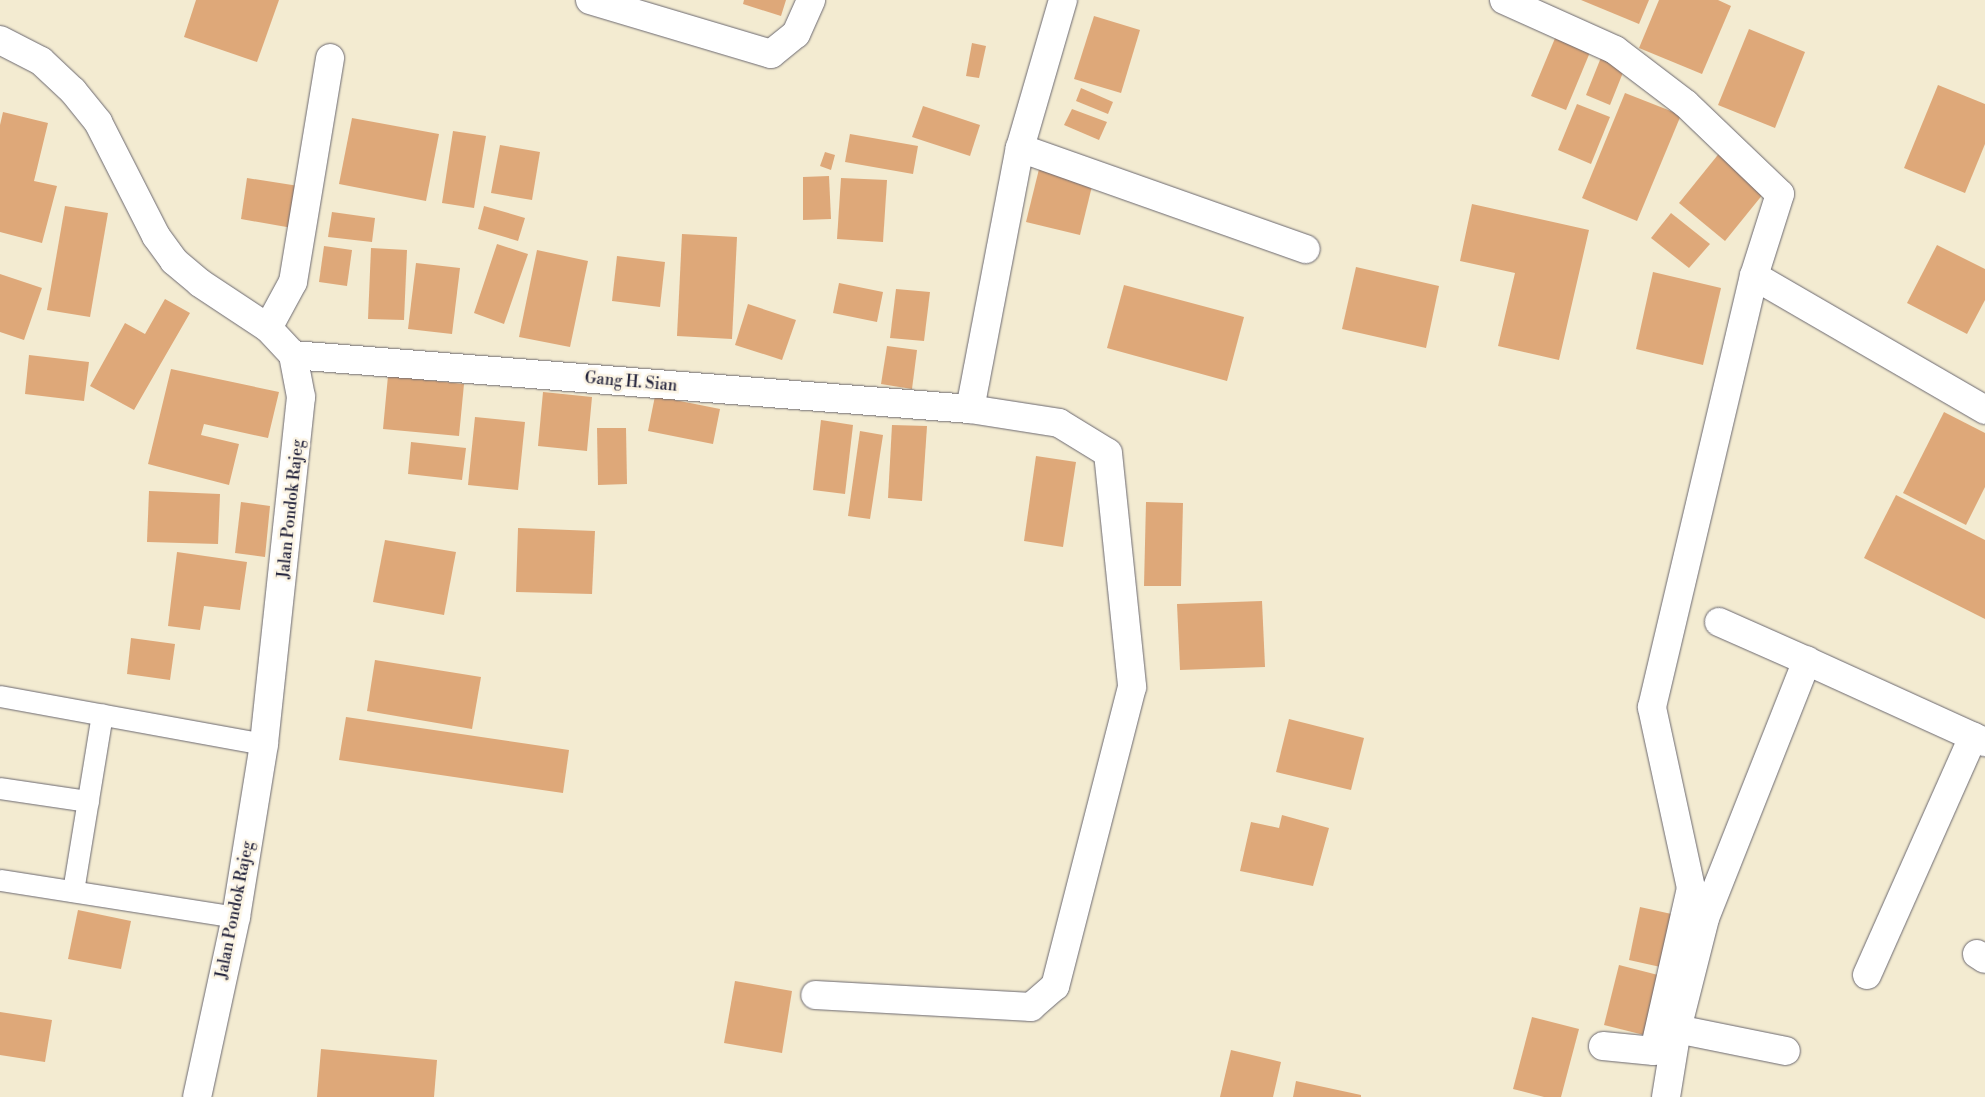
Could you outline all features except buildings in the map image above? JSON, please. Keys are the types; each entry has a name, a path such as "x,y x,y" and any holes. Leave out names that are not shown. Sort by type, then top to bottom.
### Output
{"street":[{"path":"590,0 771,54 796,34 811,0"},
{"path":"970,409 1020,148 1063,0"},
{"path":"1504,0 1615,50 1686,104 1780,194 1754,276 1652,707 1691,888 1654,1051 1603,1046"},
{"path":"0,40 41,61 73,91 98,122 156,236 174,261 200,283 268,328 293,355"},
{"path":"268,328 293,282 330,58"},
{"path":"1020,148 1306,249"},
{"path":"1754,276 1985,410"},
{"name":"Gang H. Sian","path":"293,355 970,409 1059,423 1108,453 1132,687 1055,986 1031,1007 815,995"},
{"name":"Jalan Pondok Rajeg","path":"197,1097 236,917 264,744 299,442 301,397 293,355"},
{"path":"1719,622 1979,740 1867,975"},
{"path":"1666,1097 1677,1030 1705,918 1807,661"},
{"path":"1677,1030 1786,1051"}],"lane":[{"path":"0,696 264,744"},
{"path":"73,891 102,714"},
{"path":"0,788 88,801"},
{"path":"0,880 236,917"}]}
